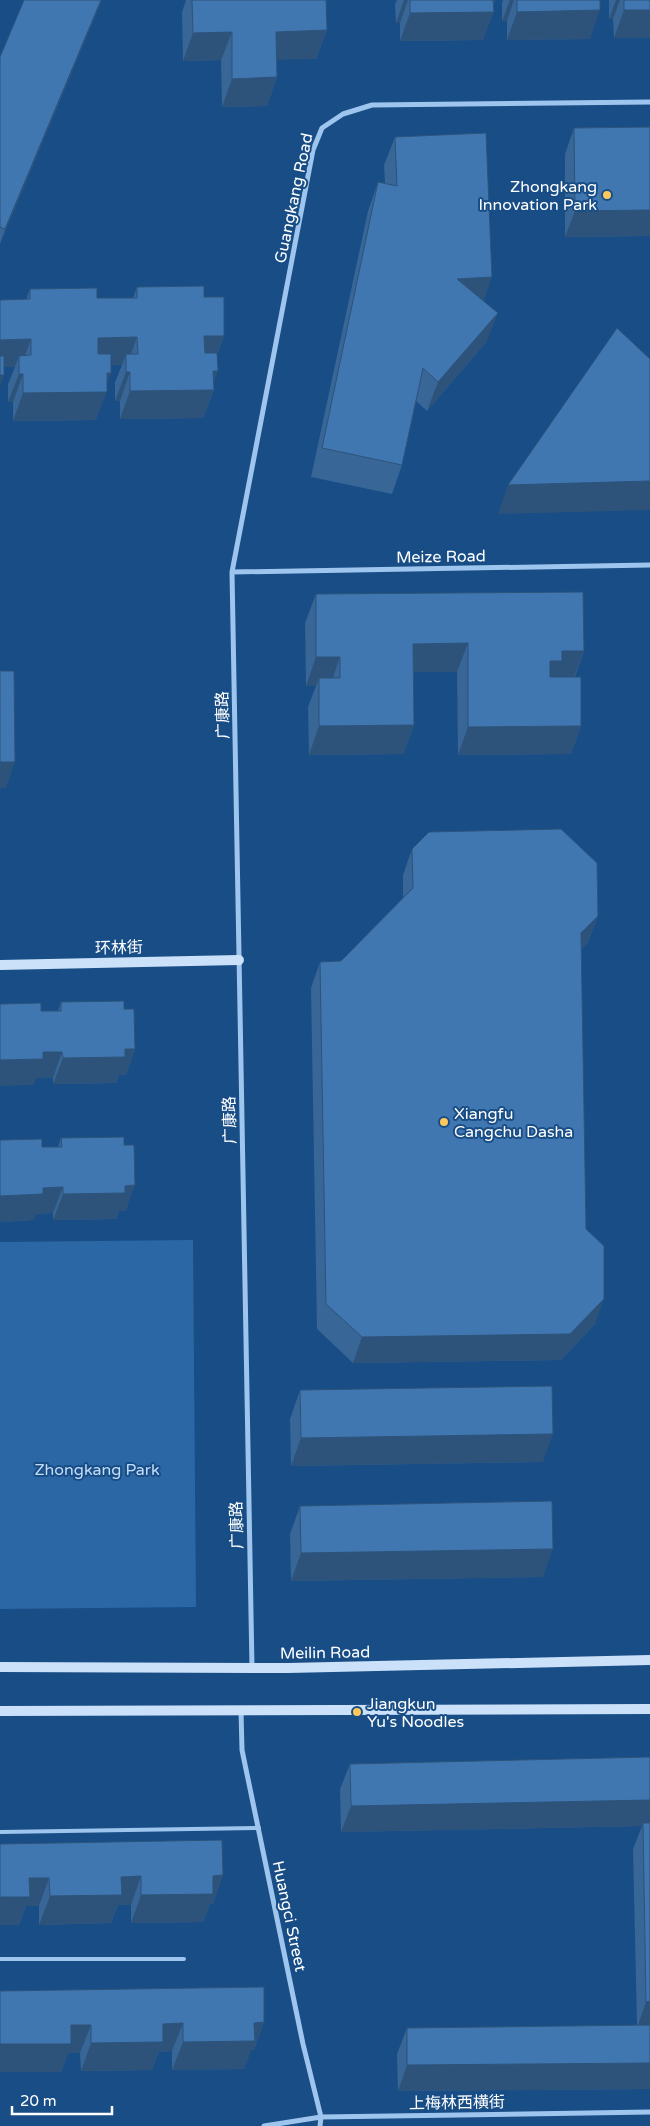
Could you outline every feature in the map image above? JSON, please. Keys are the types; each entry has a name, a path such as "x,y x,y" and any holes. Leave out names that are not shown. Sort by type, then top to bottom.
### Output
{"main road":[{"name":"环林街","path":"0,964 239,960"},
{"name":"Meilin Road","path":"0,1667 252,1668 650,1660"},
{"path":"0,1711 650,1709"}],"street":[{"name":"Guangkang Road","path":"232,572 311,160 322,128 343,114 372,105 650,102"},
{"name":"Meize Road","path":"232,572 650,565"},
{"name":"广康路","path":"232,572 252,1668"},
{"name":"Huangci Street","path":"241,1711 242,1750 320,2117 320,2126"},
{"name":"上梅林西横街","path":"264,2126 320,2117 650,2112"}],"lane":[{"path":"0,1832 259,1828"},
{"path":"0,1958 184,1959"}],"green space":[{"name":"Zhongkang Park","path":"193,1240 196,1607 0,1609 0,1242"}],"building":[{"path":"24,0 101,0 5,229 0,227 0,57"},
{"path":"192,0 326,0 327,30 276,32 277,77 232,79 232,32 193,33"},
{"path":"410,0 493,0 494,12 410,13"},
{"path":"517,0 600,0 600,10 517,12"},
{"path":"624,0 650,0 650,10 624,10"},
{"name":"Zhongkang Innovation Park","path":"650,127 650,210 575,211 574,128"},
{"path":"486,133 492,277 457,279 498,313 438,382 423,368 402,465 322,448 378,182 397,186 395,137"},
{"path":"204,286 204,297 224,297 224,336 204,336 205,353 217,353 218,371 213,371 214,390 130,391 130,372 126,372 126,354 138,354 137,337 98,338 98,354 111,354 111,373 107,373 107,392 23,393 23,374 19,374 19,356 31,355 31,339 0,340 0,300 30,299 30,289 97,288 97,298 137,298 137,287"},
{"path":"617,328 650,359 650,481 508,485"},
{"path":"0,356 4,356 4,375 0,375"},
{"path":"583,592 584,651 562,651 562,661 550,661 550,677 581,677 581,726 468,727 468,643 413,644 414,725 319,726 319,678 340,678 340,657 316,657 316,594"},
{"path":"0,671 14,671 15,762 0,762"},
{"name":"Xiangfu Cangchu Dasha","path":"561,829 597,863 598,916 581,933 586,1229 604,1246 604,1299 570,1334 362,1337 326,1304 320,962 341,961 413,888 412,849 429,832"},
{"path":"124,1001 124,1009 134,1009 135,1049 125,1049 125,1057 63,1058 62,1052 43,1052 43,1059 0,1060 0,1004 41,1003 41,1011 61,1011 61,1002"},
{"path":"124,1137 124,1145 134,1145 135,1185 125,1186 125,1193 63,1194 63,1187 43,1188 43,1194 0,1196 0,1140 42,1139 42,1147 62,1147 61,1138"},
{"path":"552,1386 553,1434 301,1438 300,1390"},
{"path":"552,1501 553,1549 301,1553 300,1506"},
{"path":"650,1757 650,1800 351,1806 350,1764"},
{"path":"643,1823 650,1823 650,2001 646,2002"},
{"path":"222,1840 223,1875 213,1876 213,1894 141,1895 141,1876 121,1877 122,1895 50,1896 49,1878 29,1878 30,1897 0,1897 0,1844"},
{"path":"264,1987 264,2022 254,2023 255,2041 183,2042 183,2023 163,2024 163,2042 91,2043 91,2025 71,2025 71,2044 0,2044 0,1991"},
{"path":"650,2025 650,2063 407,2065 407,2028"}],"place":[{"name":"Zhongkang Innovation Park","path":"607,195"},
{"name":"Xiangfu Cangchu Dasha","path":"444,1122"},
{"name":"Jiangkun Yu's Noodles","path":"357,1712"}]}
